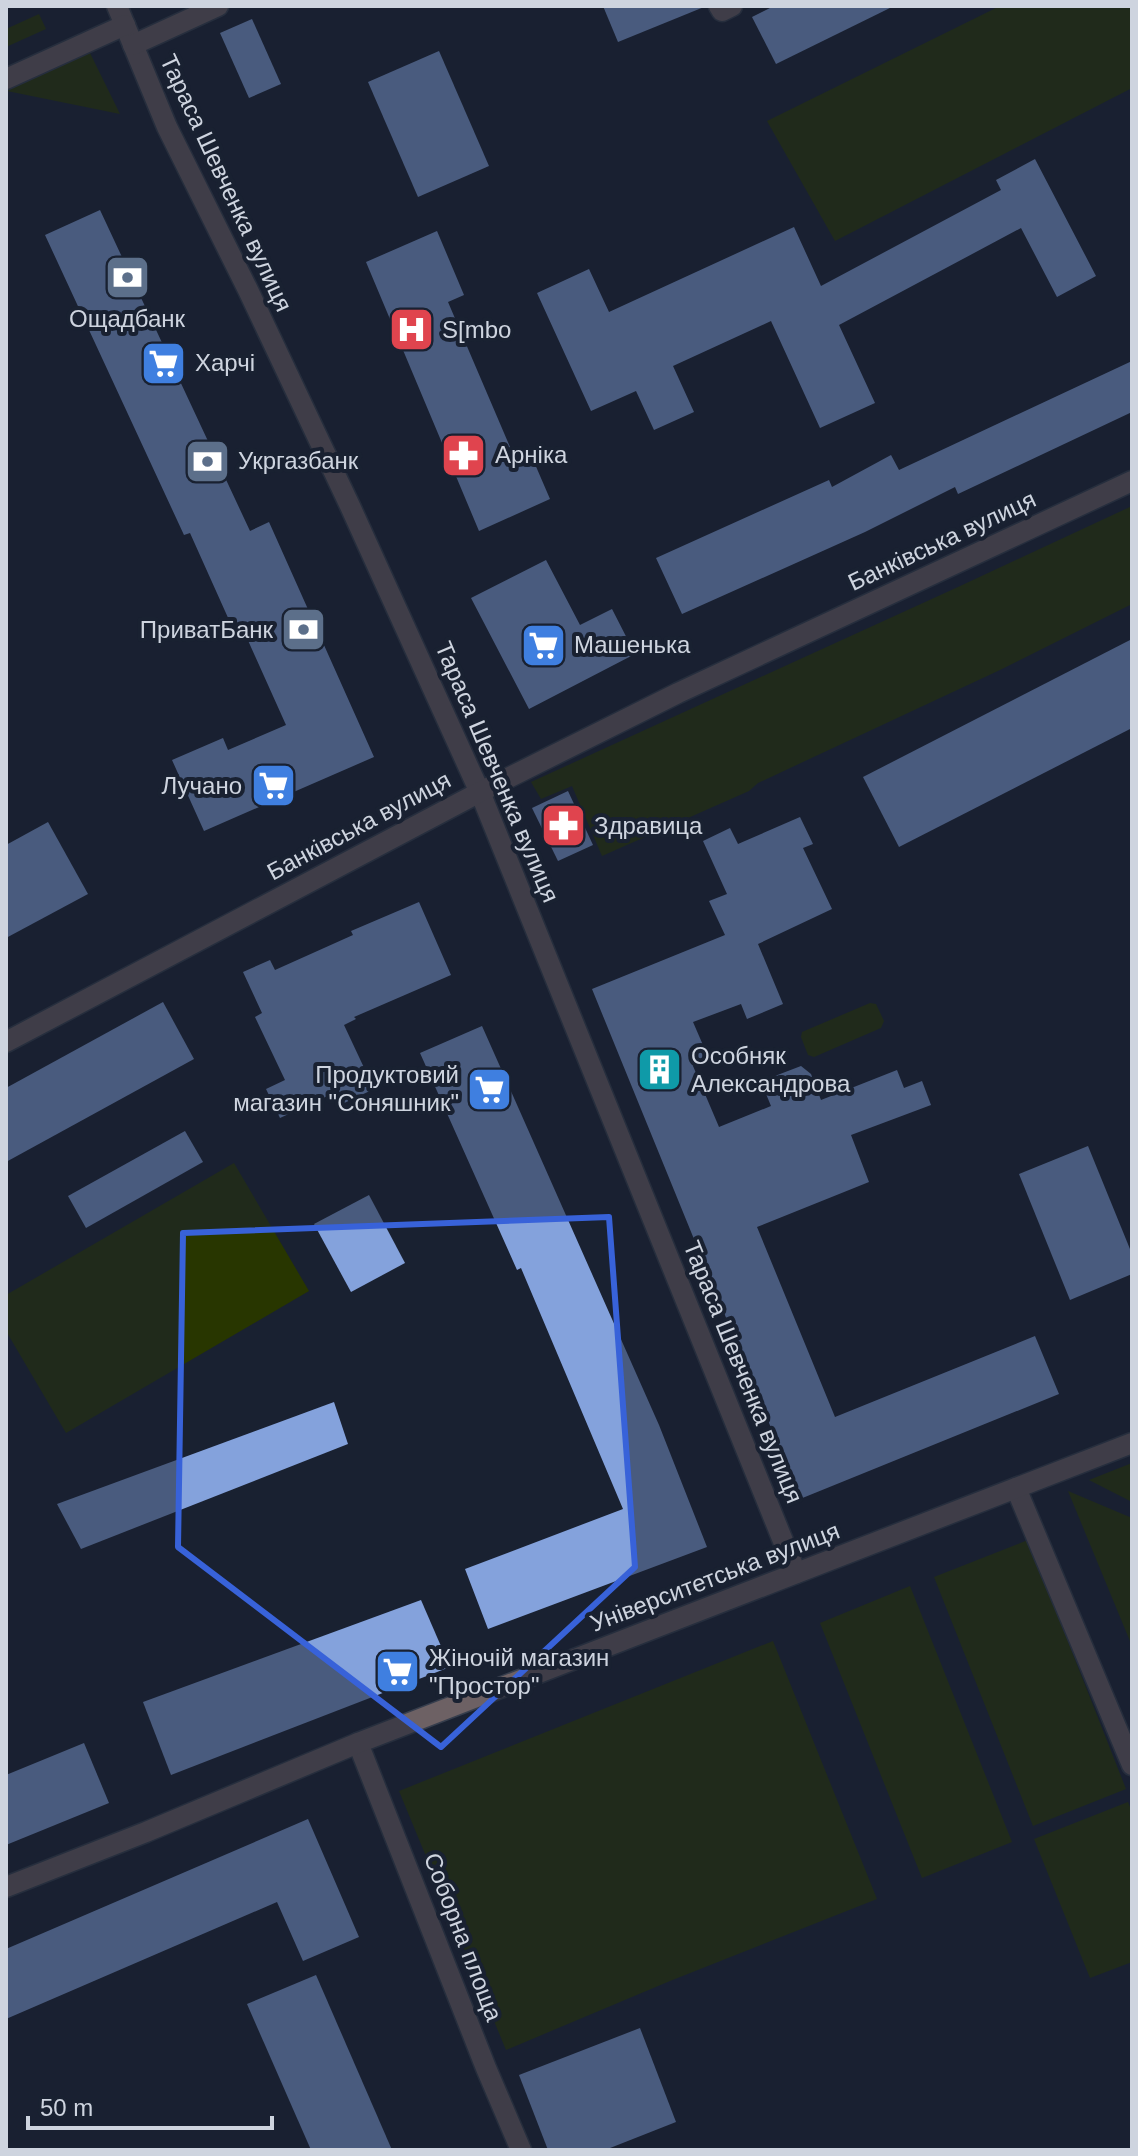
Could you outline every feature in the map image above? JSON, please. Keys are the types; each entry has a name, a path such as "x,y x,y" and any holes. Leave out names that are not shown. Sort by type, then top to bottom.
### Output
{"street":[{"path":"133,45 218,6"},
{"path":"719,6 722,11 732,6"},
{"path":"6,79 121,15"},
{"name":"Тараса Шевченка вулиця","path":"121,15 167,127 350,506 480,792 796,1573"},
{"name":"Банківська вулиця","path":"6,1042 480,792 678,693 1132,481"},
{"name":"Університетська вулиця","path":"6,1887 358,1743 1132,1443"},
{"path":"1016,1488 1132,1765"},
{"name":"Соборна площа","path":"358,1743 521,2150"}],"highlighted area":[{"path":"609,1217 635,1567 441,1747 178,1547 183,1233"}],"green space":[{"path":"1000,6 1132,6 1132,88 835,241 767,121"},
{"path":"39,14 46,29 6,47 6,29"},
{"path":"89,51 120,114 7,91"},
{"path":"1132,506 1132,604 1000,670 758,783 749,791 602,856 572,786 541,799 531,782 958,587"},
{"path":"870,1003 876,1004 884,1021 881,1028 814,1057 808,1055 802,1032"},
{"path":"234,1163 309,1291 66,1433 6,1331 6,1295"},
{"path":"1132,1463 1132,1502 1089,1480"},
{"path":"1068,1491 1132,1518 1132,1646"},
{"path":"1028,1540 1126,1789 1033,1826 934,1577"},
{"path":"910,1586 1012,1842 922,1878 820,1623"},
{"path":"773,1641 877,1899 506,2050 399,1791"},
{"path":"1128,1802 1132,1812 1132,1962 1090,1978 1034,1839"}],"building":[{"path":"603,6 704,6 704,7 618,42"},
{"path":"774,6 894,6 776,64 752,17"},
{"path":"252,19 281,84 249,98 220,33"},
{"path":"439,51 489,166 418,197 368,82"},
{"path":"1035,159 1096,276 1057,297 1021,228 839,325 875,403 820,428 771,321 673,366 694,412 654,430 636,391 591,411 537,293 589,269 609,312 794,227 821,286 1001,190 996,180"},
{"path":"100,210 250,531 269,522 374,757 204,831 172,760 223,738 228,750 286,725 246,636 238,640 190,533 184,535 45,235"},
{"path":"437,231 464,295 448,302 513,454 528,448 550,499 479,531 366,262"},
{"path":"1132,361 1132,412 958,494 955,487 865,532 682,614 656,558 829,480 832,487 891,455 899,470"},
{"path":"546,560 580,625 612,609 635,654 529,709 471,598"},
{"path":"1132,639 1132,728 899,847 863,777"},
{"name":"Здравица","path":"568,791 593,845 558,861 532,808"},
{"path":"800,817 813,844 803,848 832,909 758,944 783,1004 747,1019 741,1004 693,1022 709,1059 693,1066 719,1127 771,1106 764,1089 767,1079 801,1066 811,1074 821,1100 897,1070 904,1088 922,1081 931,1105 851,1135 869,1182 757,1227 835,1417 1035,1336 1059,1394 800,1499 592,989 725,935 709,901 727,894 703,841 730,828 738,844"},
{"path":"48,822 88,894 6,938 6,845"},
{"path":"419,902 451,975 354,1017 356,1019 344,1025 374,1089 340,1105 334,1093 280,1118 266,1089 285,1080 255,1017 262,1013 243,972 270,960 275,970 353,935 351,931"},
{"path":"163,1002 194,1059 6,1162 6,1088"},
{"path":"482,1026 659,1425 707,1547 488,1629 465,1569 623,1509 521,1268 517,1270 420,1053"},
{"path":"185,1131 203,1162 86,1228 68,1196"},
{"path":"1088,1146 1132,1254 1132,1274 1070,1300 1019,1174"},
{"path":"369,1195 405,1263 351,1292 314,1224"},
{"path":"334,1402 348,1444 81,1549 57,1504"},
{"path":"421,1600 450,1667 171,1775 143,1702"},
{"path":"84,1743 109,1803 6,1845 6,1775"},
{"path":"308,1819 359,1937 303,1961 277,1902 6,2019 6,1949"},
{"path":"316,1975 392,2150 311,2150 247,2004"},
{"path":"640,2028 676,2122 605,2150 548,2150 519,2075"}],"place":[{"name":"Ощадбанк","path":"127,277"},
{"name":"S[mbo","path":"411,330"},
{"name":"Харчі","path":"164,363"},
{"name":"Арніка","path":"464,455"},
{"name":"Укргазбанк","path":"207,461"},
{"name":"ПриватБанк","path":"304,630"},
{"name":"Машенька","path":"543,645"},
{"name":"Лучано","path":"273,786"},
{"name":"Здравица","path":"563,826"},
{"name":"Особняк Александрова","path":"660,1070"},
{"name":"Продуктовий магазин \"Соняшник\"","path":"490,1089"},
{"name":"Жіночій магазин \"Простор\"","path":"398,1672"}]}
